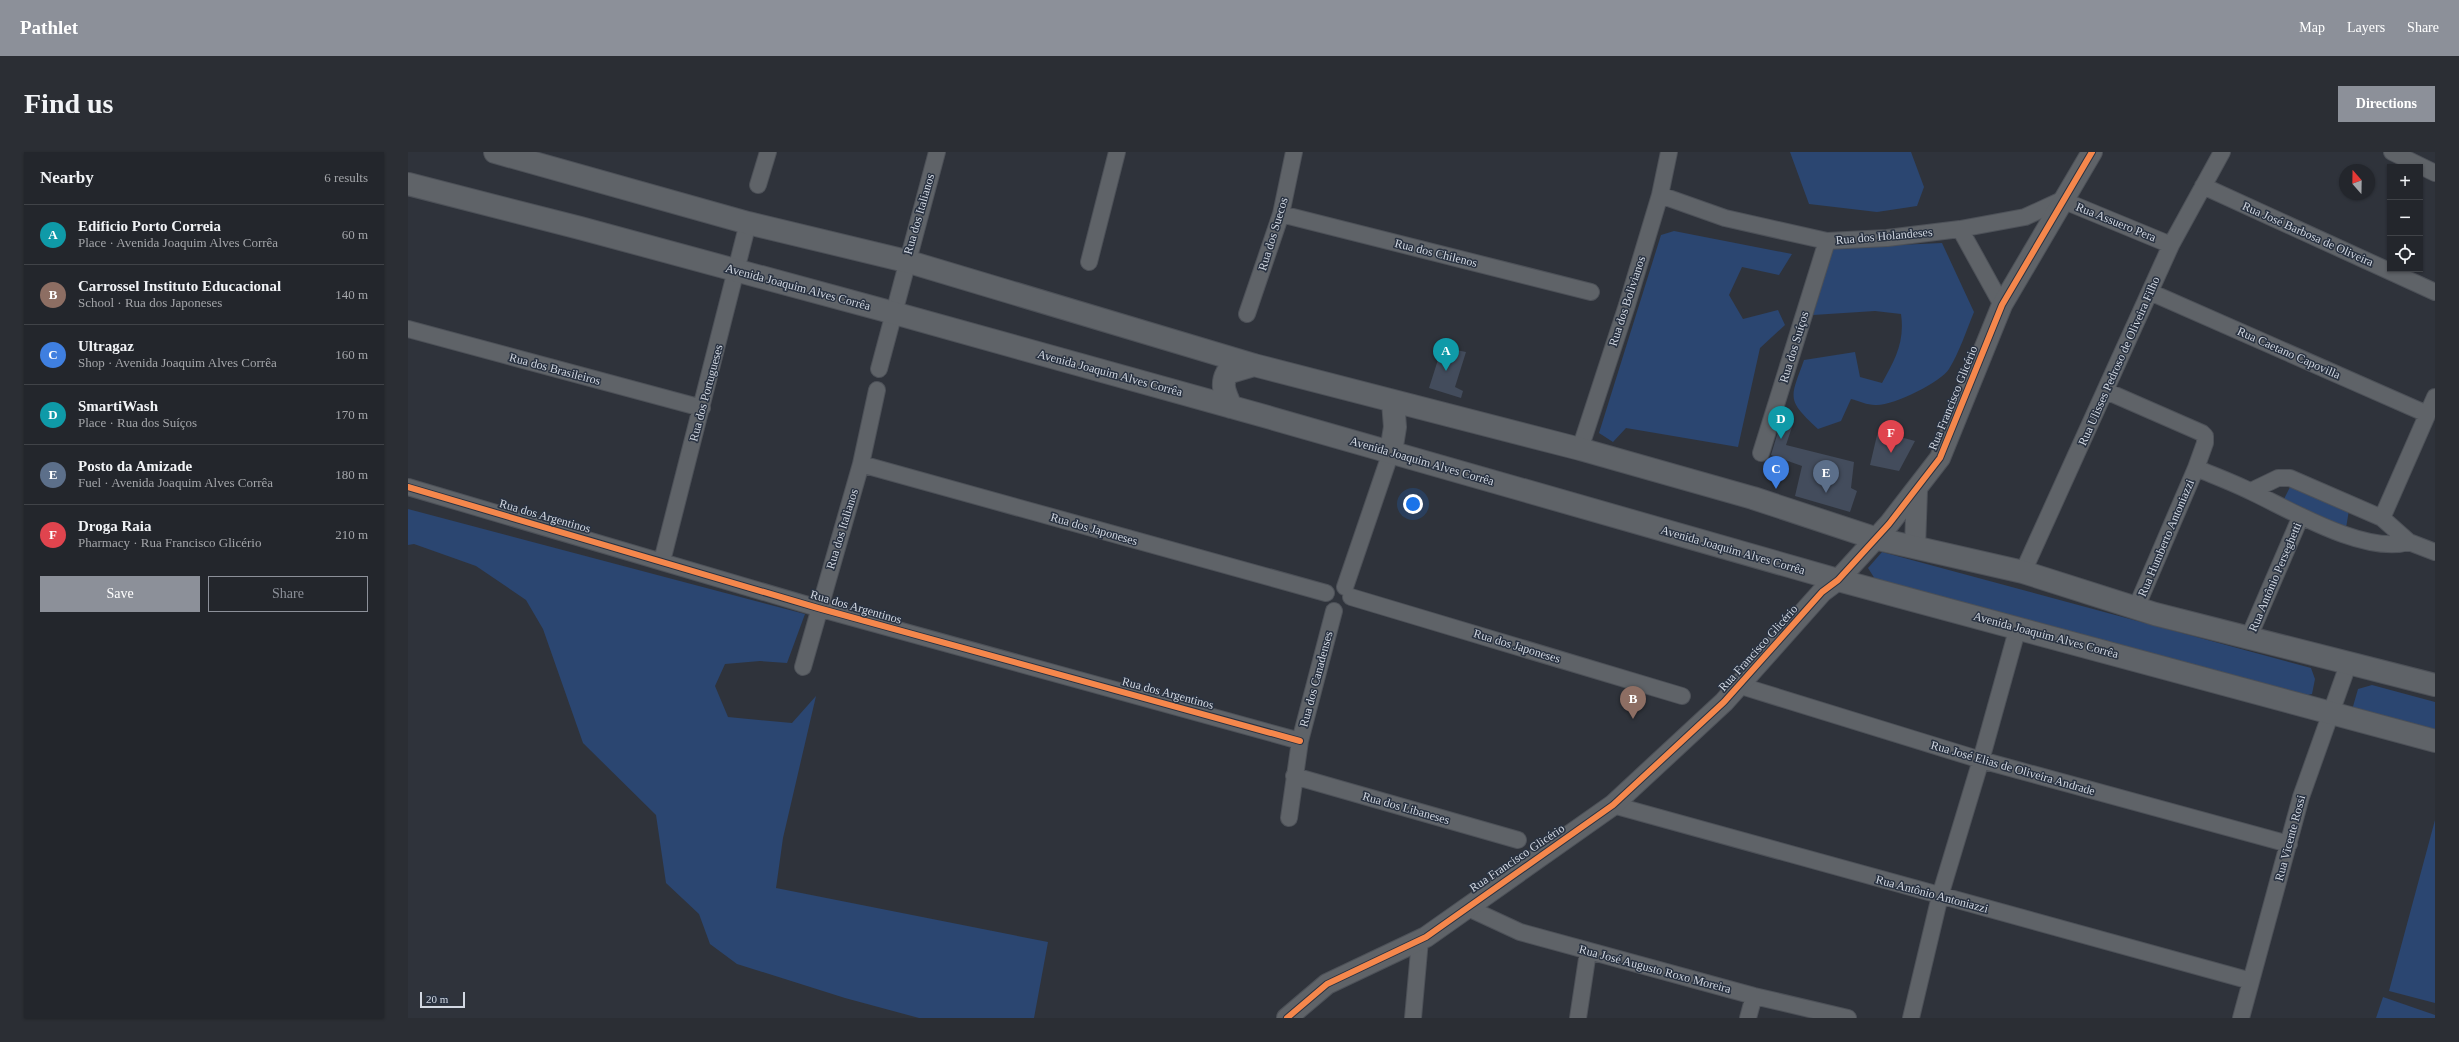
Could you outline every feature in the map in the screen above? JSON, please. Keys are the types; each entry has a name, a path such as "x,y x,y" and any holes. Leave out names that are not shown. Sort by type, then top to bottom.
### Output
{"main road":[{"path":"495,152 748,223 906,261 1254,365 1580,449 1753,498 1874,538 2023,572 2136,608 2435,685"},
{"name":"Avenida Joaquim Alves Corrêa","path":"408,184 580,228 894,313 1391,452 1838,580 2018,627 2435,741"},
{"path":"1231,407 1224,390 1225,377 1227,373 1254,365"},
{"path":"1391,452 1395,427 1393,402"}],"street":[{"path":"758,185 768,152"},
{"name":"Rua dos Italianos","path":"879,369 906,261 937,152"},
{"path":"1089,262 1118,152"},
{"name":"Rua dos Suecos","path":"1247,314 1281,214 1294,152"},
{"name":"Rua dos Bolivianos","path":"1580,449 1627,305 1660,195 1669,152"},
{"name":"Rua Francisco Glicério","path":"1287,1018 1327,984 1420,940 1613,805 1682,744 1738,685 1822,592 1838,580 1874,538 1889,524 1917,490 1940,458 2002,305 2062,200 2092,152"},
{"name":"Rua Ulisses Pedroso de Oliveira Filho","path":"2023,572 2171,245 2222,152"},
{"path":"2392,152 2435,173"},
{"name":"Rua José Barbosa de Oliveira","path":"2203,186 2435,292"},
{"name":"Rua dos Holandeses","path":"1660,195 1725,218 1827,241 1887,238 1960,229 2024,217 2062,200"},
{"name":"Rua Assuero Pera","path":"2062,200 2171,245"},
{"name":"Rua dos Chilenos","path":"1281,214 1591,292"},
{"name":"Rua dos Portugueses","path":"662,561 738,271 748,223"},
{"path":"1960,229 2002,305"},
{"name":"Rua dos Suíços","path":"1761,453 1827,241"},
{"name":"Rua Caetano Capovilla","path":"2150,292 2427,414"},
{"name":"Rua dos Brasileiros","path":"408,330 702,408"},
{"name":"Rua dos Italianos","path":"803,666 818,608 861,464 877,390"},
{"name":"Rua Humberto Antoniazzi","path":"2106,391 2202,433 2205,436 2205,443 2196,468 2136,608"},
{"path":"2382,518 2435,397"},
{"path":"1348,592 1336,586 1326,593 1327,606 1334,612 1347,609 1348,592 1391,452"},
{"name":"Rua dos Japoneses","path":"861,464 1326,593"},
{"path":"2196,468 2251,491 2301,516 2373,544 2387,546 2409,542"},
{"path":"2251,491 2278,478 2290,478 2382,518 2409,542 2435,552"},
{"name":"Rua dos Argentinos","path":"408,487 818,608 1300,741"},
{"path":"1915,547 1917,490"},
{"name":"Rua Antônio Perseghetti","path":"2249,637 2301,516"},
{"name":"Rua dos Japoneses","path":"1348,592 1682,696"},
{"name":"Rua dos Canadenses","path":"1289,818 1300,741 1334,612"},
{"path":"1911,1018 1940,896 1981,760 2018,627"},
{"name":"Rua Vicente Rossi","path":"2242,1018 2301,797 2332,714 2349,662"},
{"name":"Rua José Elias de Oliveira Andrade","path":"1738,685 1981,760 2289,844"},
{"name":"Rua dos Libaneses","path":"1294,776 1518,840"},
{"name":"Rua Antônio Antoniazzi","path":"1613,805 2251,981"},
{"name":"Rua José Augusto Roxo Moreira","path":"1466,907 1520,932 1588,952 1754,996 1848,1018"},
{"path":"1413,1018 1420,940"},
{"path":"1578,1018 1588,952"},
{"path":"1748,1018 1754,996"}],"shaded area":[{"path":"1790,152 1911,152 1924,187 1917,206 1877,212 1809,204"},
{"path":"1674,231 1792,254 1779,275 1742,267 1729,295 1743,319 1778,310 1785,325 1760,348 1738,447 1626,428 1613,442 1599,433 1661,235"},
{"path":"1942,243 1974,312 1960,348 1949,369 1926,387 1892,402 1882,405 1872,405 1851,399 1841,421 1818,429 1800,411 1794,398 1796,383 1804,360 1855,352 1860,377 1882,383 1895,358 1902,333 1901,314 1875,311 1813,315 1833,248"},
{"path":"2291,485 2349,510 2346,528 2283,501"},
{"path":"408,509 805,614 787,663 760,661 725,664 715,686 728,717 792,723 816,696 783,838 776,888 1048,942 1034,1018 919,1018 845,998 737,964 710,944 699,914 666,883 656,815 583,743 543,629 526,600 476,566 414,544 408,545"},
{"path":"1882,552 2311,668 2315,679 2312,694 2303,696 1875,579 1868,568"},
{"path":"2372,685 2435,702 2435,731 2352,710 2358,689"},
{"path":"2435,820 2435,1003 2389,991"},
{"path":"2383,997 2435,1015 2435,1018 2376,1018"}],"building":[{"path":"1442,347 1466,352 1455,387 1463,391 1461,398 1429,388"},
{"path":"1781,422 1793,424 1786,445 1854,462 1851,488 1857,491 1850,512 1795,496 1802,466 1771,455"},
{"path":"1878,431 1915,441 1899,471 1870,465"}],"cycle path":[{"path":"1287,1018 1327,984 1426,937 1613,805 1724,702 1822,592 1838,580 1889,524 1940,458 2002,305 2092,152"},
{"path":"408,487 818,608 1300,741"}],"place":[{"name":"Edificio Porto Correia","path":"1446,371"},
{"name":"SmartiWash","path":"1781,439"},
{"name":"Droga Raia","path":"1891,453"},
{"name":"Ultragaz","path":"1776,489"},
{"name":"Posto da Amizade","path":"1826,493"},
{"name":"Carrossel Instituto Educacional","path":"1633,719"}]}
